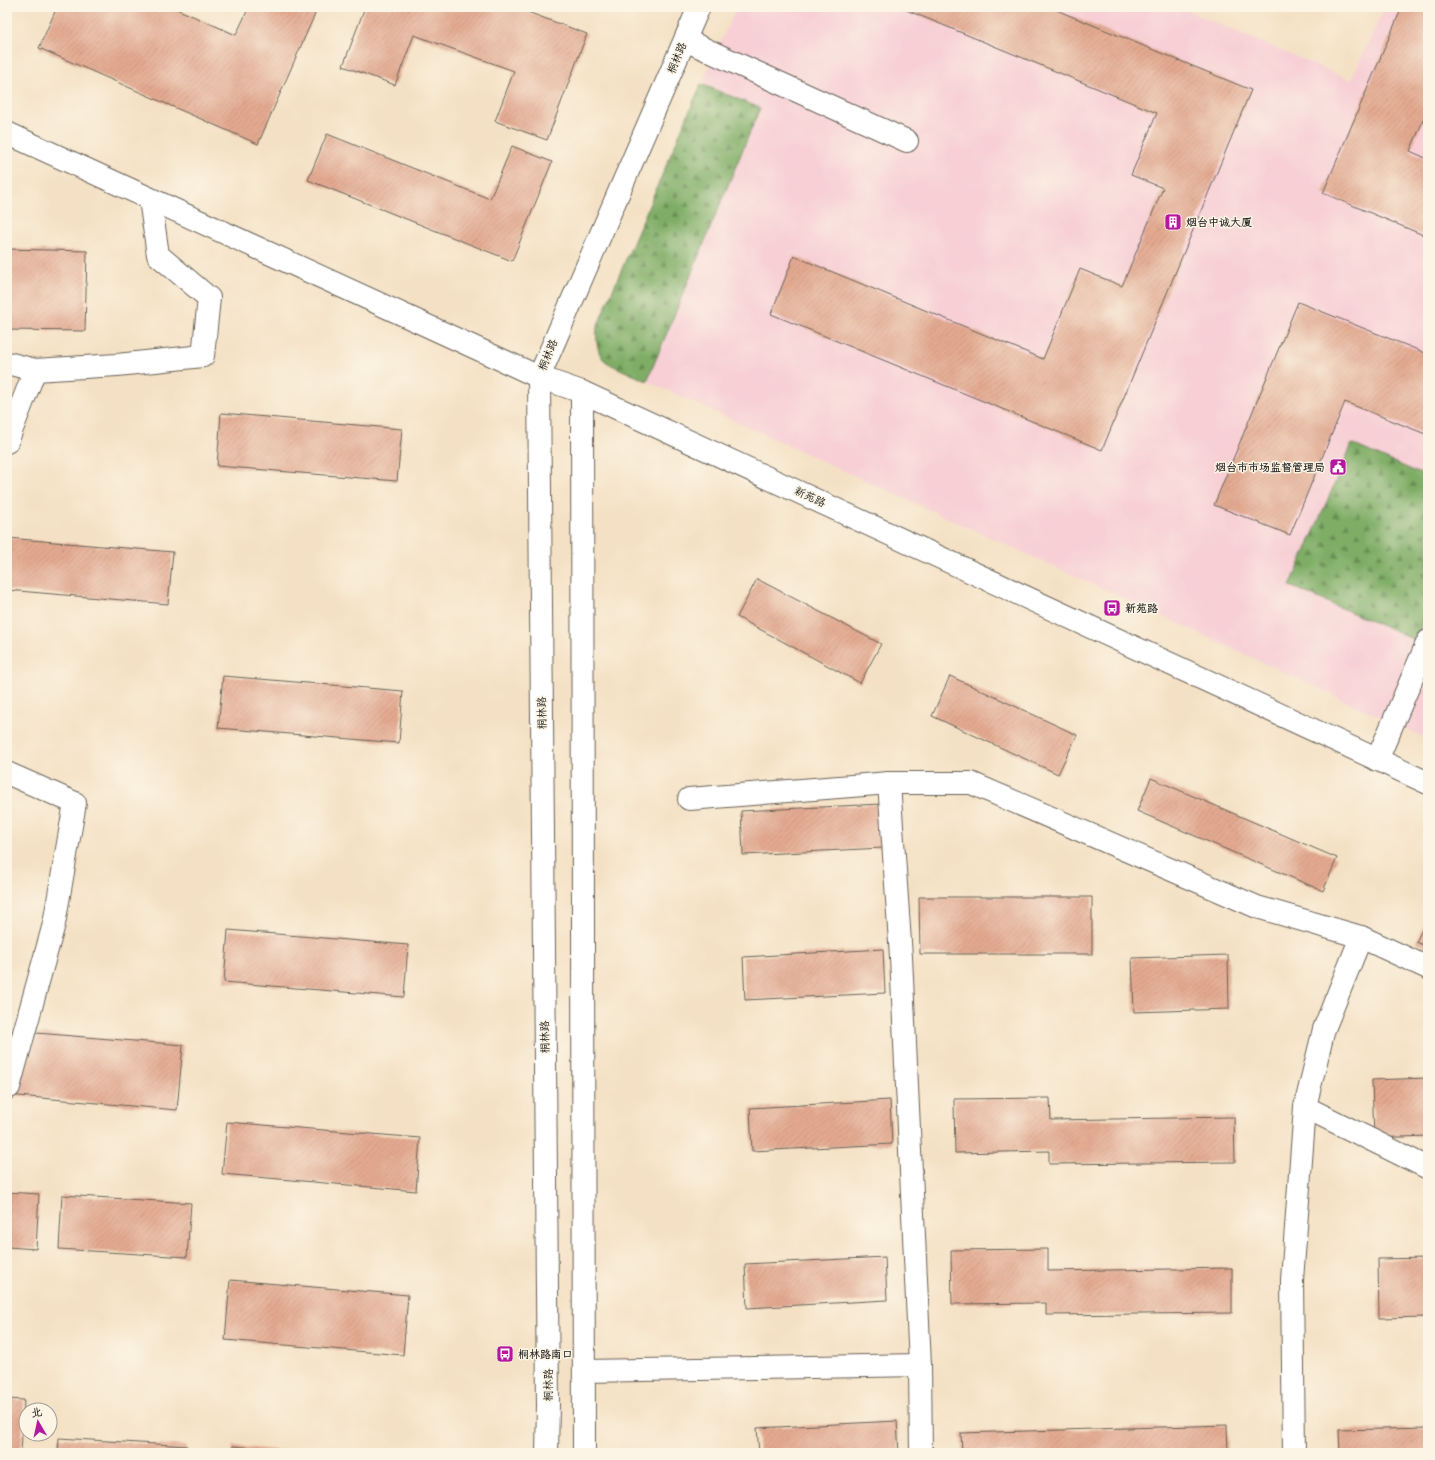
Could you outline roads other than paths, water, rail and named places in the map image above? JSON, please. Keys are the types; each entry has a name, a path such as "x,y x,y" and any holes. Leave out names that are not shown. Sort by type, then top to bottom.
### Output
{"street":[{"name":"桐林路","path":"547,1453 548,1389 539,377 699,7"},
{"path":"685,40 907,140"},
{"name":"新苑路","path":"7,133 539,377 582,392 1428,784"},
{"path":"7,363 34,370 117,365 203,356 209,298 158,255 150,199"},
{"path":"7,442 34,370"},
{"path":"582,392 584,1453"},
{"path":"1377,760 1428,641"},
{"path":"7,774 75,803 54,924 9,1087 7,1088"},
{"path":"689,799 889,783 972,783 1257,907 1361,937 1428,968"},
{"path":"889,783 901,957 920,1365 922,1453"},
{"path":"1294,1453 1292,1280 1305,1107 1324,1029 1361,937"},
{"path":"1305,1107 1428,1168"},
{"path":"585,1371 920,1365"}],"place":[{"name":"烟台中诚大厦","path":"1173,222"},
{"name":"烟台市市场监督管理局","path":"1338,467"},
{"name":"新苑路","path":"1112,608"},
{"name":"桐林路南口","path":"505,1354"}]}
